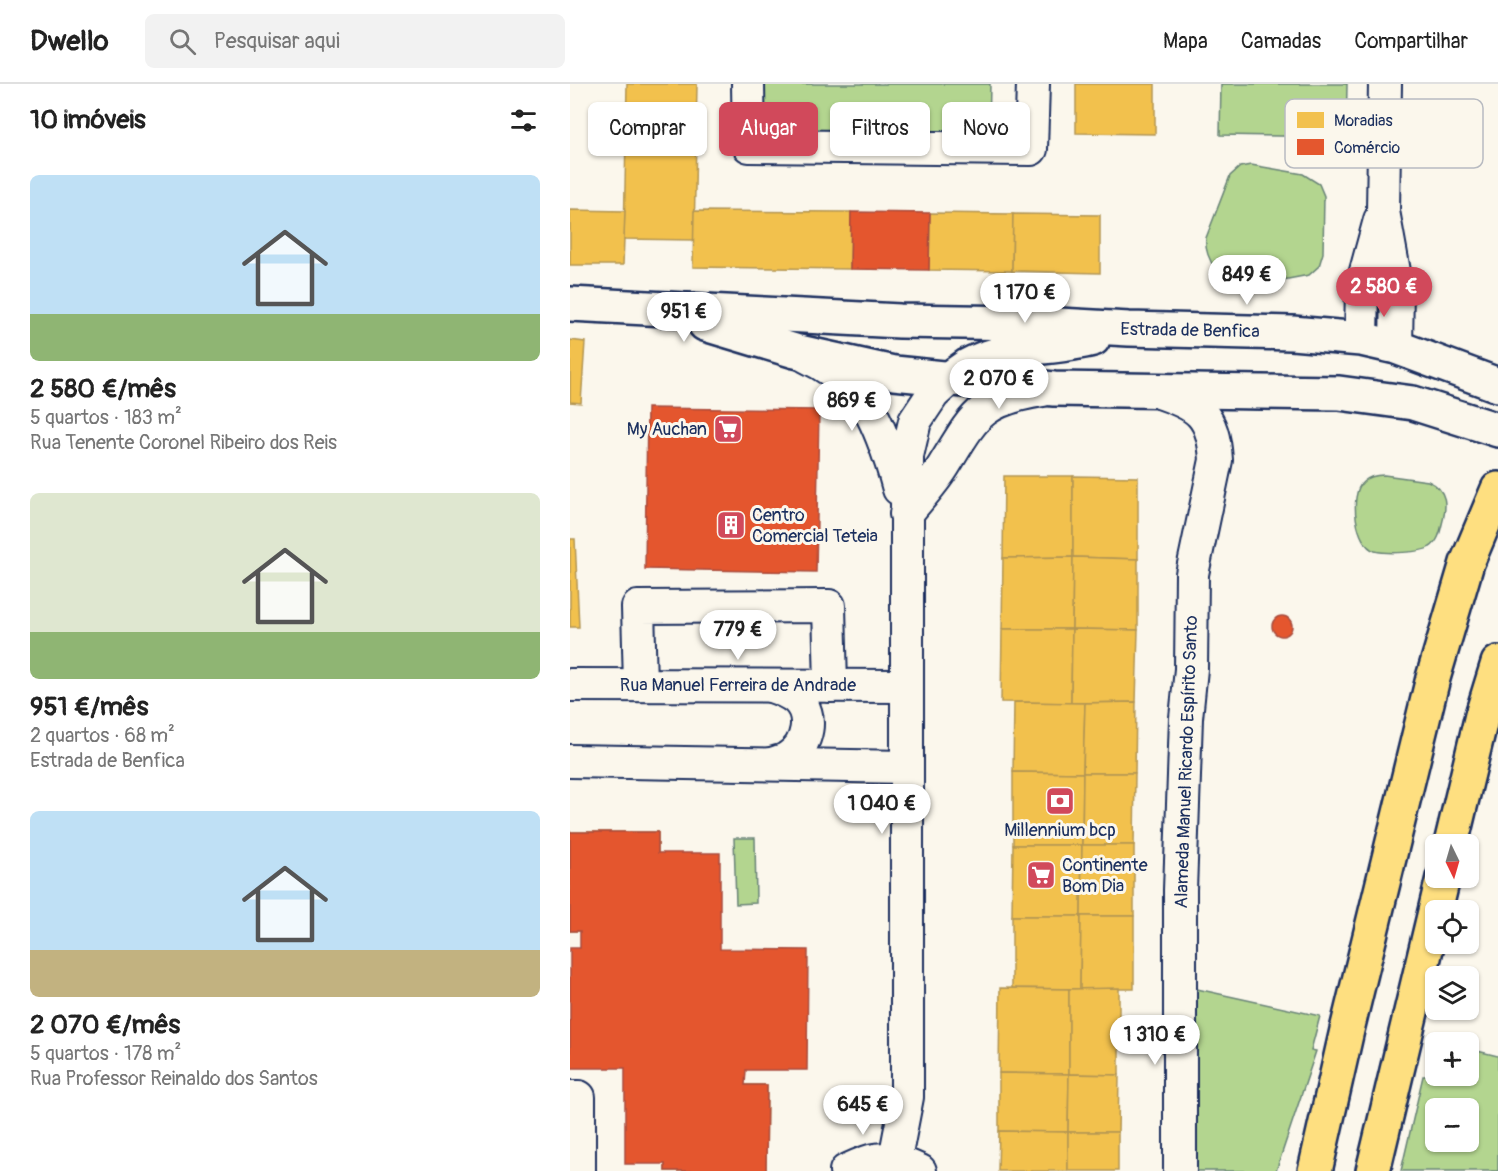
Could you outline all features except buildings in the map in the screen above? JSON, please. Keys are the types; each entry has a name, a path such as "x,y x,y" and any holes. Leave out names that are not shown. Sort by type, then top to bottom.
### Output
{"highway":[{"path":"1315,1171 1433,678 1467,563 1498,489"},
{"path":"1453,834 1482,715 1498,663"},
{"path":"1373,1171 1441,888"}],"street":[{"path":"748,84 749,146 1031,149 1033,84"},
{"path":"1385,84 1385,99"},
{"path":"1384,168 1383,211 1397,288 1396,347"},
{"path":"1361,339 1362,286 1383,211"},
{"name":"Estrada de Benfica","path":"570,304 667,311 900,321 1292,333 1361,339 1396,347 1494,383"},
{"name":"Estrada de Benfica","path":"667,311 795,351 894,373 948,380 1054,388 1339,393 1413,404 1486,426"},
{"path":"846,1171 868,1160 907,1165 906,514 907,456 915,421 933,394 968,366 1007,352 1070,345 1129,329"},
{"path":"795,351 828,367 857,392 871,412 891,458 906,514"},
{"path":"906,514 942,468 975,416 995,402 1022,393 1054,388"},
{"name":"Alameda Manuel Ricardo Espírito Santo","path":"1154,390 1177,398 1195,408 1210,423 1216,460 1191,574 1191,669 1186,718 1180,921 1180,1171"},
{"path":"640,685 638,607 829,606 831,686"},
{"name":"Rua Manuel Ferreira de Andrade","path":"570,685 906,686"},
{"path":"771,686 786,691 798,699 804,708 807,733 800,748 788,758 771,764"},
{"path":"570,761 906,767"},
{"path":"570,1097 579,1097 575,1127 579,1171"}],"green space":[{"path":"761,84 990,84 990,102 942,102 942,131 930,131 930,102 830,102 830,130 818,130 818,102 761,102"},
{"path":"1221,84 1347,84 1347,99 1285,99 1285,136 1220,135"},
{"path":"1251,165 1303,174 1319,184 1324,196 1323,253 1319,266 1309,275 1246,287 1230,283 1223,278 1212,263 1206,246 1206,238 1230,176 1240,167"},
{"path":"1384,475 1428,481 1443,494 1444,517 1438,537 1430,547 1412,552 1395,553 1375,551 1368,547 1356,519 1356,497 1359,488 1368,478"},
{"path":"734,838 755,838 756,903 736,904"},
{"path":"1197,989 1320,1016 1311,1050 1316,1051 1276,1171 1187,1171"},
{"path":"1479,1051 1498,1056 1498,1171 1401,1171 1423,1076 1425,1076 1425,1086 1479,1086"}],"place":[{"name":"My Auchan","path":"728,429"},
{"name":"Centro Comercial Teteia","path":"731,525"},
{"name":"Millennium bcp","path":"1060,801"},
{"name":"Continente Bom Dia","path":"1041,875"}]}
